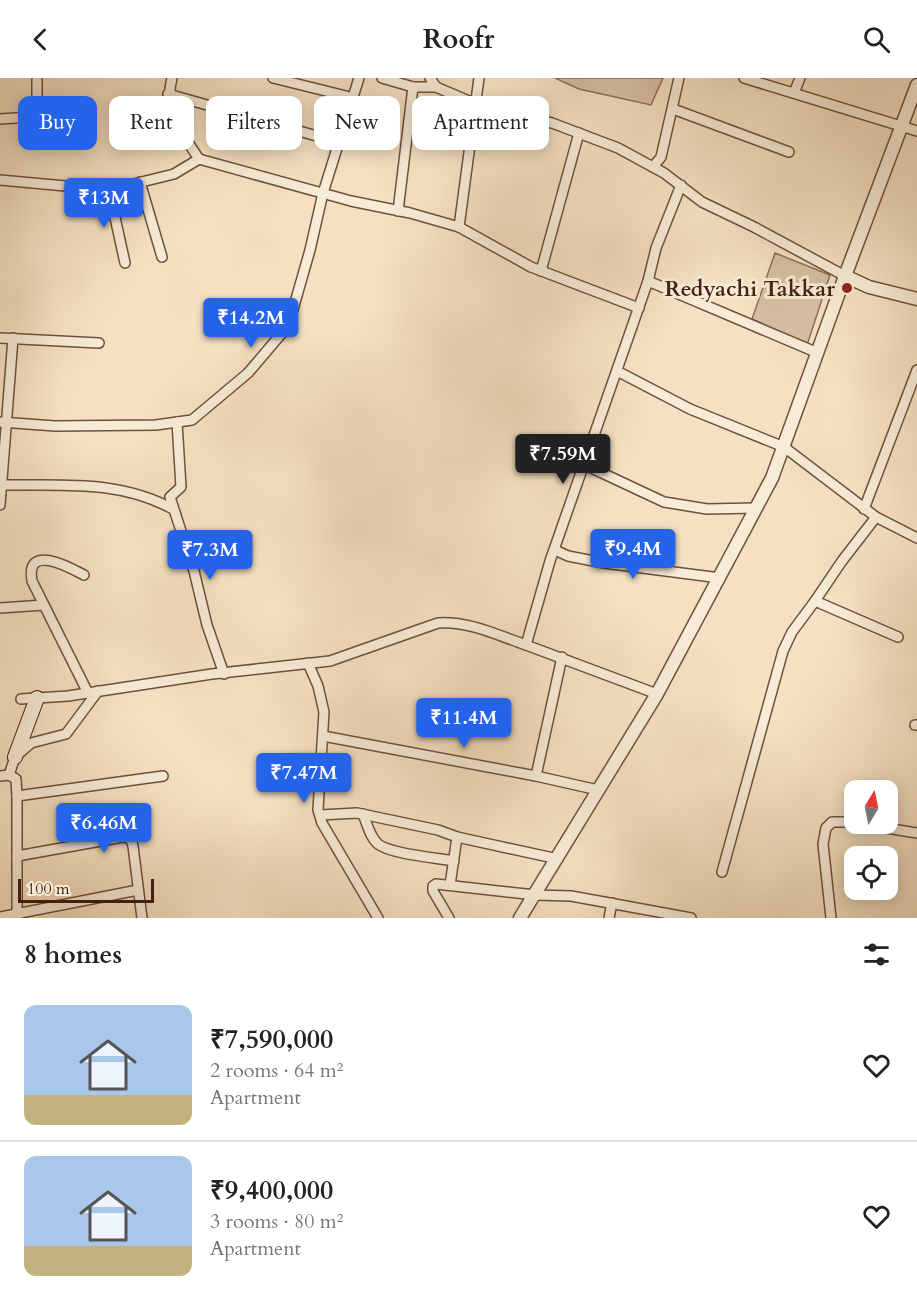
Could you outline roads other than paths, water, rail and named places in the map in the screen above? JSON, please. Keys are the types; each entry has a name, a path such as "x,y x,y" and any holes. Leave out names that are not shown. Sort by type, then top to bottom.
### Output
{"main road":[{"path":"15,757 37,698"}],"street":[{"path":"172,78 168,94 172,113 179,129 199,159 459,227 541,271 639,308"},
{"path":"273,78 346,96"},
{"path":"354,96 359,78"},
{"path":"382,78 413,87 436,87 457,96"},
{"path":"430,78 436,87"},
{"path":"476,96 478,78"},
{"path":"653,167 661,157 679,78"},
{"path":"744,78 917,131"},
{"path":"794,93 800,78"},
{"path":"0,118 32,117 37,99 37,80"},
{"path":"520,918 657,694 772,478 917,85"},
{"path":"398,210 413,87"},
{"path":"168,94 314,135"},
{"path":"673,109 789,152"},
{"path":"549,122 618,148 653,167 702,202 845,276 869,287 917,299"},
{"path":"541,271 579,133"},
{"path":"3,422 55,426 156,425 192,420 240,380 282,333 292,313 336,150"},
{"path":"459,227 469,150"},
{"path":"0,180 110,190 174,174 199,159"},
{"path":"140,182 162,257"},
{"path":"526,645 555,550 648,281 656,248 681,185"},
{"path":"110,190 125,263"},
{"path":"648,281 818,353"},
{"path":"0,338 99,343"},
{"path":"0,505 3,422 13,338"},
{"path":"864,509 917,370"},
{"path":"617,371 690,409 784,447 864,509 917,538"},
{"path":"177,422 181,487 170,496 194,571 207,625 224,674"},
{"path":"585,465 664,502 707,509 757,508"},
{"path":"0,485 104,486 153,498 174,508"},
{"path":"722,872 783,651 792,632 876,517"},
{"path":"555,550 568,556 604,563 720,578"},
{"path":"84,575 57,562 44,560 32,567 31,574 44,605 93,692"},
{"path":"815,601 898,637"},
{"path":"0,608 44,605"},
{"path":"21,699 93,692 330,661 438,623 470,626 562,657 657,694"},
{"path":"536,776 562,657"},
{"path":"308,663 322,699 324,712 317,798 320,815 350,872 378,918"},
{"path":"17,916 16,779 5,776 15,757 31,743 66,734 93,692"},
{"path":"323,736 598,790"},
{"path":"17,796 163,776"},
{"path":"320,815 363,814 558,859"},
{"path":"363,814 371,835 380,846 454,861"},
{"path":"831,918 823,844 826,828 832,822 844,822"},
{"path":"898,830 917,833"},
{"path":"17,856 127,837 131,839 133,846 142,918"},
{"path":"450,885 457,837"},
{"path":"449,918 433,891 433,886 436,884 535,895 571,896 691,918"},
{"path":"0,917 43,913 138,890"},
{"path":"609,918 612,903"}],"place":[{"name":"Redyachi Takkar","path":"847,288"}]}
